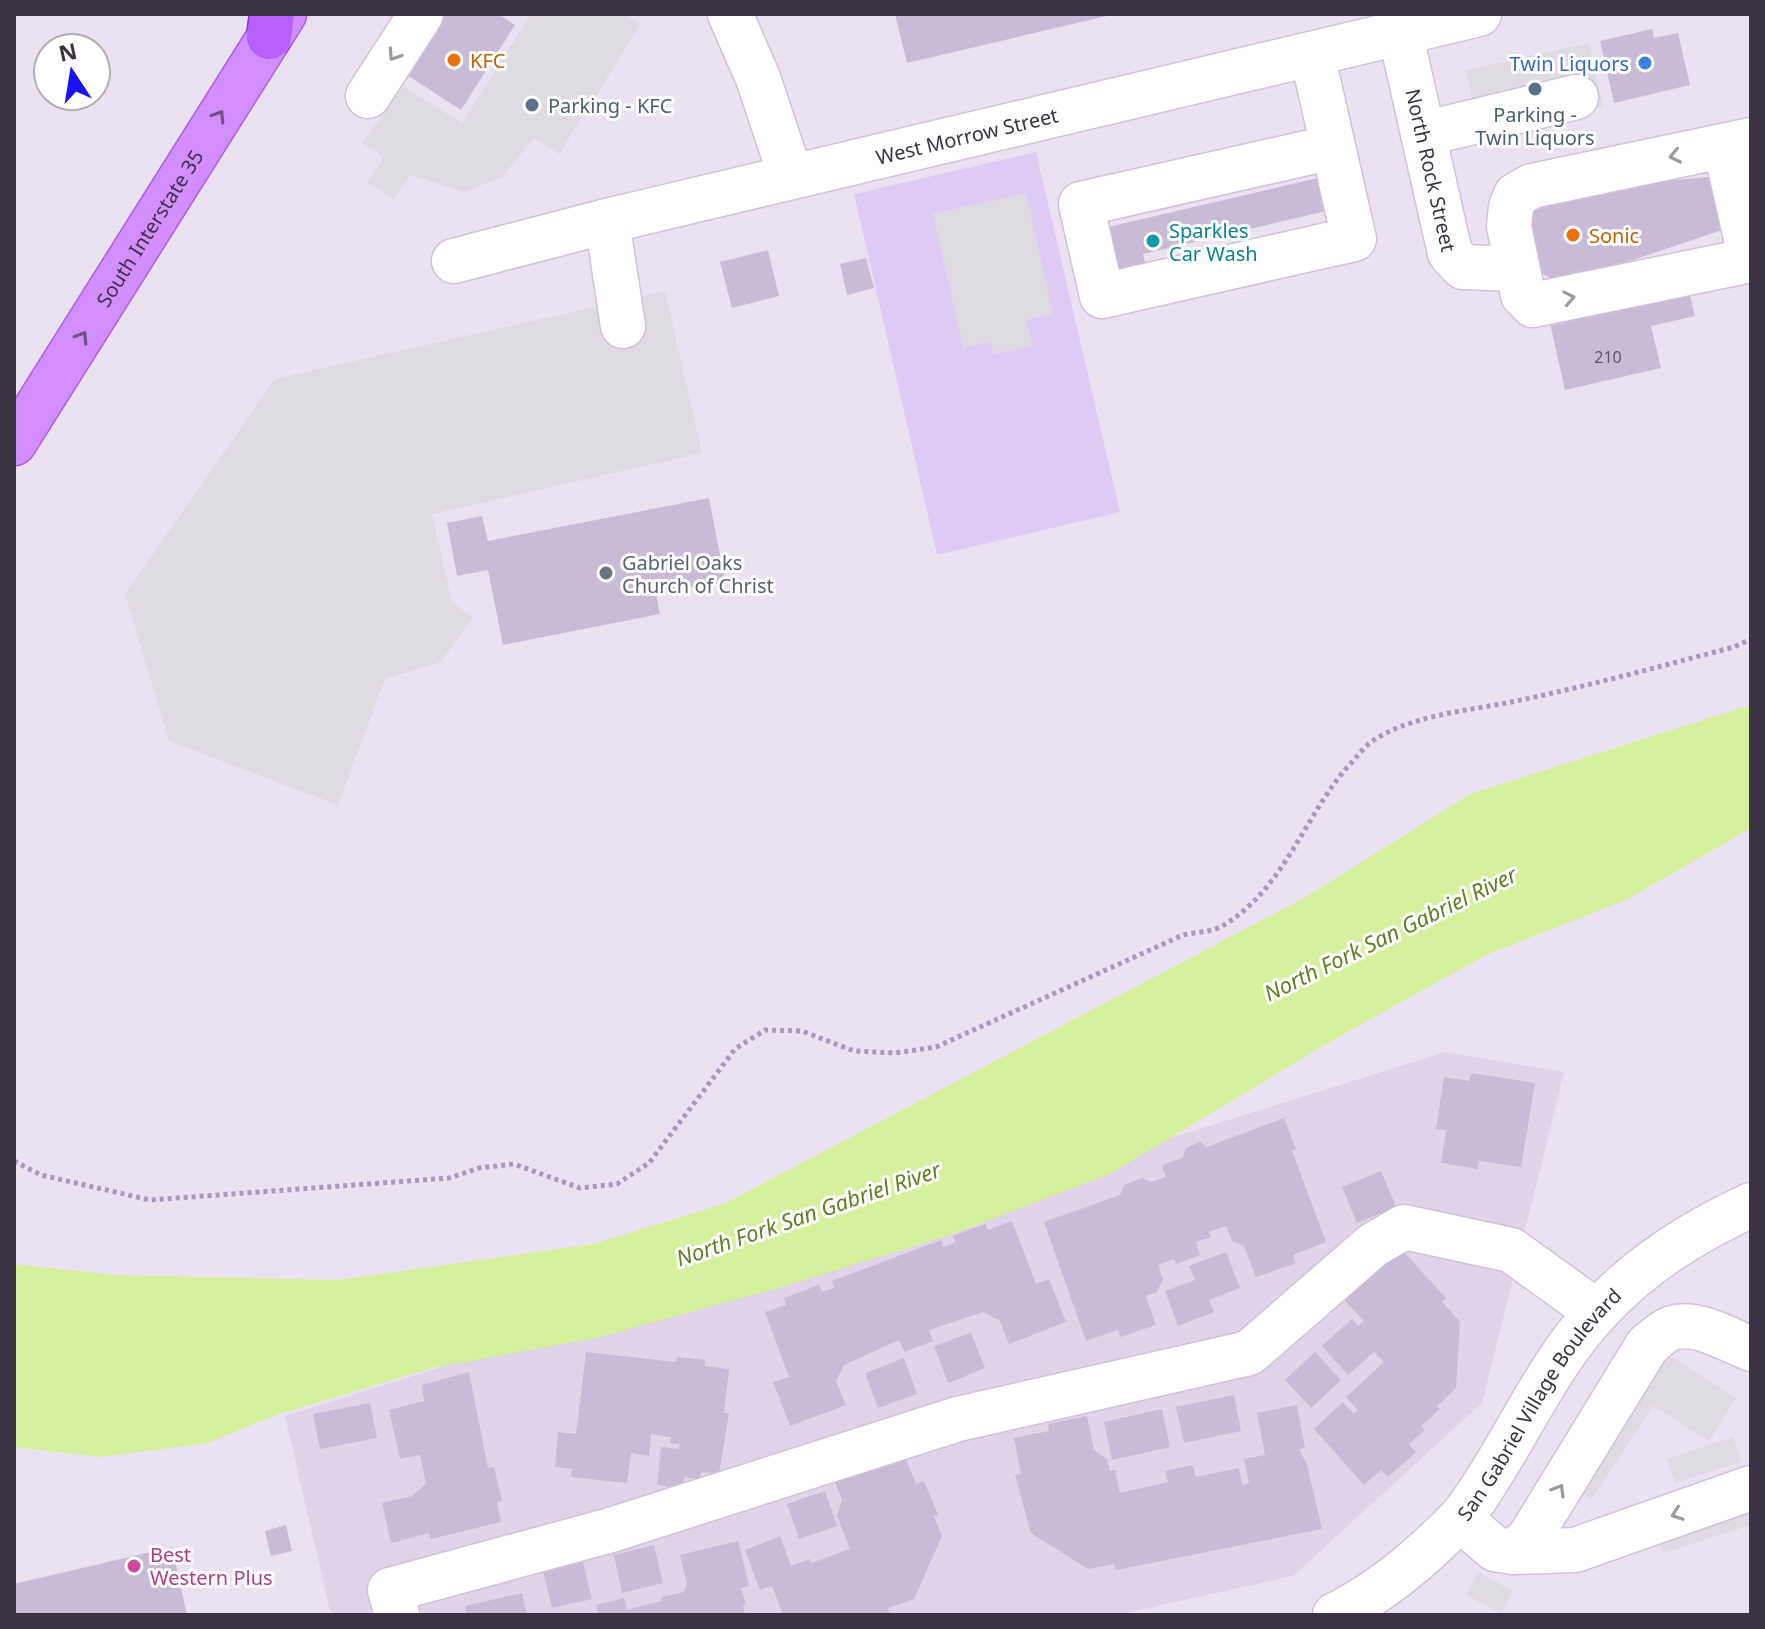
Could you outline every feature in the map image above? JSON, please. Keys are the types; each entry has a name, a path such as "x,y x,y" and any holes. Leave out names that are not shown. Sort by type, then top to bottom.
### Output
{"main road":[{"name":"South Interstate 35","path":"14,443 275,22"}],"street":[{"path":"368,96 421,14"},
{"path":"730,14 758,78 791,177"},
{"name":"West Morrow Street","path":"454,261 607,221 1312,54 1398,24 1479,14"},
{"name":"North Rock Street","path":"1398,24 1450,253 1463,267 1517,269"},
{"path":"1312,54 1354,239 1102,296 1081,204 1333,147"},
{"path":"1423,134 1576,97"},
{"path":"1738,143 1751,260 1533,305 1523,295 1509,226 1516,195 1532,186 1738,143"},
{"path":"607,221 623,326"},
{"name":"San Gabriel Village Boulevard","path":"1335,1615 1369,1598 1407,1570 1460,1519 1570,1345 1597,1312 1649,1263 1703,1228 1751,1205"},
{"path":"397,1615 390,1590 611,1530 958,1419 1249,1353 1373,1245 1404,1227 1511,1250 1597,1312"},
{"path":"1513,1552 1528,1540 1647,1346 1658,1336 1673,1327 1692,1328 1751,1349"},
{"path":"1460,1519 1495,1549 1513,1552 1575,1550 1751,1488"}],"path":[{"path":"14,1161 41,1175 150,1200 449,1178 479,1168 514,1164 580,1188 617,1184 649,1163 735,1049 765,1030 802,1031 854,1051 895,1053 936,1047 1183,935 1222,927 1254,900 1281,869 1343,773 1370,743 1398,728 1428,718 1613,679 1734,647 1751,639"}],"shaded area":[{"name":"Parking - KFC","path":"531,14 624,14 641,24 559,154 534,138 502,177 464,192 410,175 394,199 367,182 384,157 362,143 403,86 462,123"},
{"name":"Parking - Twin Liquors","path":"1589,43 1603,107 1480,135 1466,70"},
{"path":"1036,152 1120,512 937,555 854,194"},
{"path":"1026,193 1053,314 1026,320 1032,346 993,354 990,342 963,348 933,214"},
{"path":"665,291 702,453 432,514 452,602 473,617 441,662 385,679 338,805 169,741 125,594 275,379"},
{"path":"1445,1052 1564,1072 1482,1403 1293,1576 1117,1615 331,1615 285,1416"},
{"path":"1661,1350 1736,1398 1709,1441 1653,1406 1592,1499 1572,1487"},
{"path":"1733,1437 1741,1462 1675,1483 1667,1459"},
{"path":"1751,1497 1751,1525 1663,1553 1654,1528"},
{"path":"1478,1572 1513,1591 1501,1613 1466,1595"}],"water":[{"name":"North Fork San Gabriel River","path":"1751,705 1751,828 1626,900 1486,955 1333,1040 1110,1174 950,1235 778,1288 596,1338 432,1368 279,1414 207,1443 101,1457 14,1447 14,1264 114,1275 338,1280 594,1244 726,1203 1306,897 1470,794"}],"building":[{"name":"KFC","path":"445,14 498,14 515,25 461,110 407,75"},
{"path":"895,14 1111,14 1111,15 907,63"},
{"name":"Twin Liquors","path":"1652,29 1654,38 1678,33 1690,85 1614,103 1600,41"},
{"path":"1709,177 1722,230 1627,262 1553,279 1543,274 1528,216 1535,205 1629,184"},
{"name":"Sparkles Car Wash","path":"1318,178 1326,211 1143,254 1147,272 1117,280 1104,228"},
{"path":"768,250 779,296 732,308 720,262"},
{"path":"866,258 874,288 847,295 840,264"},
{"path":"1689,291 1695,316 1651,326 1661,368 1565,390 1550,323"},
{"name":"Gabriel Oaks Church of Christ","path":"709,498 725,581 656,594 660,614 503,645 488,570 457,576 447,523 482,516 488,541"},
{"path":"1471,1073 1535,1083 1521,1167 1479,1161 1478,1169 1441,1163 1446,1130 1436,1129 1444,1077 1469,1081"},
{"path":"1284,1118 1296,1149 1292,1151 1326,1242 1293,1255 1296,1263 1256,1277 1244,1246 1232,1241 1226,1226 1209,1232 1211,1237 1196,1242 1200,1255 1176,1264 1174,1259 1158,1265 1163,1279 1157,1292 1146,1296 1156,1325 1120,1337 1118,1330 1086,1341 1044,1222 1120,1195 1124,1185 1143,1178 1151,1182 1166,1177 1162,1165 1182,1158 1186,1148 1200,1142 1207,1147"},
{"path":"1381,1171 1396,1207 1357,1223 1342,1187"},
{"path":"1012,1221 1036,1284 1049,1279 1066,1322 1009,1344 1000,1321 983,1312 929,1330 933,1341 904,1352 899,1340 844,1365 836,1381 846,1405 790,1426 773,1382 789,1377 765,1312 786,1305 784,1298 819,1285 822,1292 834,1288 832,1281 941,1240 943,1247 956,1242 953,1236 985,1224 988,1230"},
{"path":"1402,1250 1446,1298 1442,1302 1460,1322 1456,1388 1437,1406 1440,1409 1421,1426 1425,1430 1409,1444 1416,1452 1388,1477 1381,1470 1364,1485 1314,1429 1343,1402 1354,1414 1358,1410 1346,1397 1384,1362 1374,1352 1348,1375 1322,1346 1352,1319 1358,1326 1364,1321 1342,1298 1385,1260 1388,1262"},
{"path":"1226,1252 1240,1288 1209,1300 1214,1312 1178,1326 1165,1291 1195,1280 1189,1266"},
{"path":"971,1333 985,1368 948,1383 934,1346"},
{"path":"586,1352 676,1362 677,1357 705,1360 705,1366 729,1369 724,1413 729,1413 719,1474 701,1472 700,1479 684,1477 683,1489 657,1485 661,1447 679,1449 680,1444 670,1443 671,1437 651,1434 649,1456 631,1453 627,1483 571,1477 572,1469 555,1467 558,1432 576,1434"},
{"path":"1315,1352 1341,1380 1311,1408 1285,1380"},
{"path":"904,1358 917,1394 878,1408 865,1373"},
{"path":"469,1372 488,1468 494,1467 502,1501 497,1502 501,1522 431,1539 429,1533 391,1543 382,1503 412,1496 426,1484 420,1455 400,1459 389,1410 424,1401 422,1385"},
{"path":"1234,1395 1241,1431 1184,1443 1176,1407"},
{"path":"370,1403 377,1438 320,1449 313,1414"},
{"path":"1297,1405 1305,1448 1299,1449 1307,1465 1322,1529 1116,1570 1114,1564 1088,1569 1031,1533 1015,1475 1021,1474 1014,1438 1049,1431 1048,1424 1087,1416 1094,1450 1107,1459 1110,1471 1115,1470 1120,1493 1168,1482 1165,1471 1193,1465 1196,1477 1239,1468 1242,1485 1249,1483 1244,1459 1265,1455 1257,1413"},
{"path":"1162,1409 1170,1447 1112,1460 1104,1422"},
{"path":"903,1452 916,1484 924,1481 938,1515 934,1516 942,1536 914,1599 888,1608 890,1614 887,1615 783,1615 772,1586 760,1590 745,1550 780,1536 791,1566 810,1559 811,1563 850,1549 837,1516 842,1500 832,1474"},
{"path":"825,1491 837,1526 799,1539 787,1504"},
{"path":"286,1525 292,1551 271,1556 265,1531"},
{"path":"738,1541 749,1586 741,1588 746,1604 743,1605 745,1615 599,1615 596,1605 624,1598 627,1610 684,1592 687,1584 680,1555"},
{"path":"654,1545 663,1583 622,1593 614,1555"},
{"name":"Best Western Plus","path":"172,1547 187,1615 14,1615 14,1584"},
{"path":"583,1562 592,1599 552,1608 543,1571"},
{"path":"522,1593 527,1615 467,1615 465,1606"}],"place":[{"name":"KFC","path":"454,60"},
{"name":"Twin Liquors","path":"1645,63"},
{"name":"Parking - Twin Liquors","path":"1535,89"},
{"name":"Parking - KFC","path":"532,105"},
{"name":"Sonic","path":"1573,235"},
{"name":"Sparkles Car Wash","path":"1153,241"},
{"name":"Gabriel Oaks Church of Christ","path":"606,573"},
{"name":"Best Western Plus","path":"134,1566"}]}
